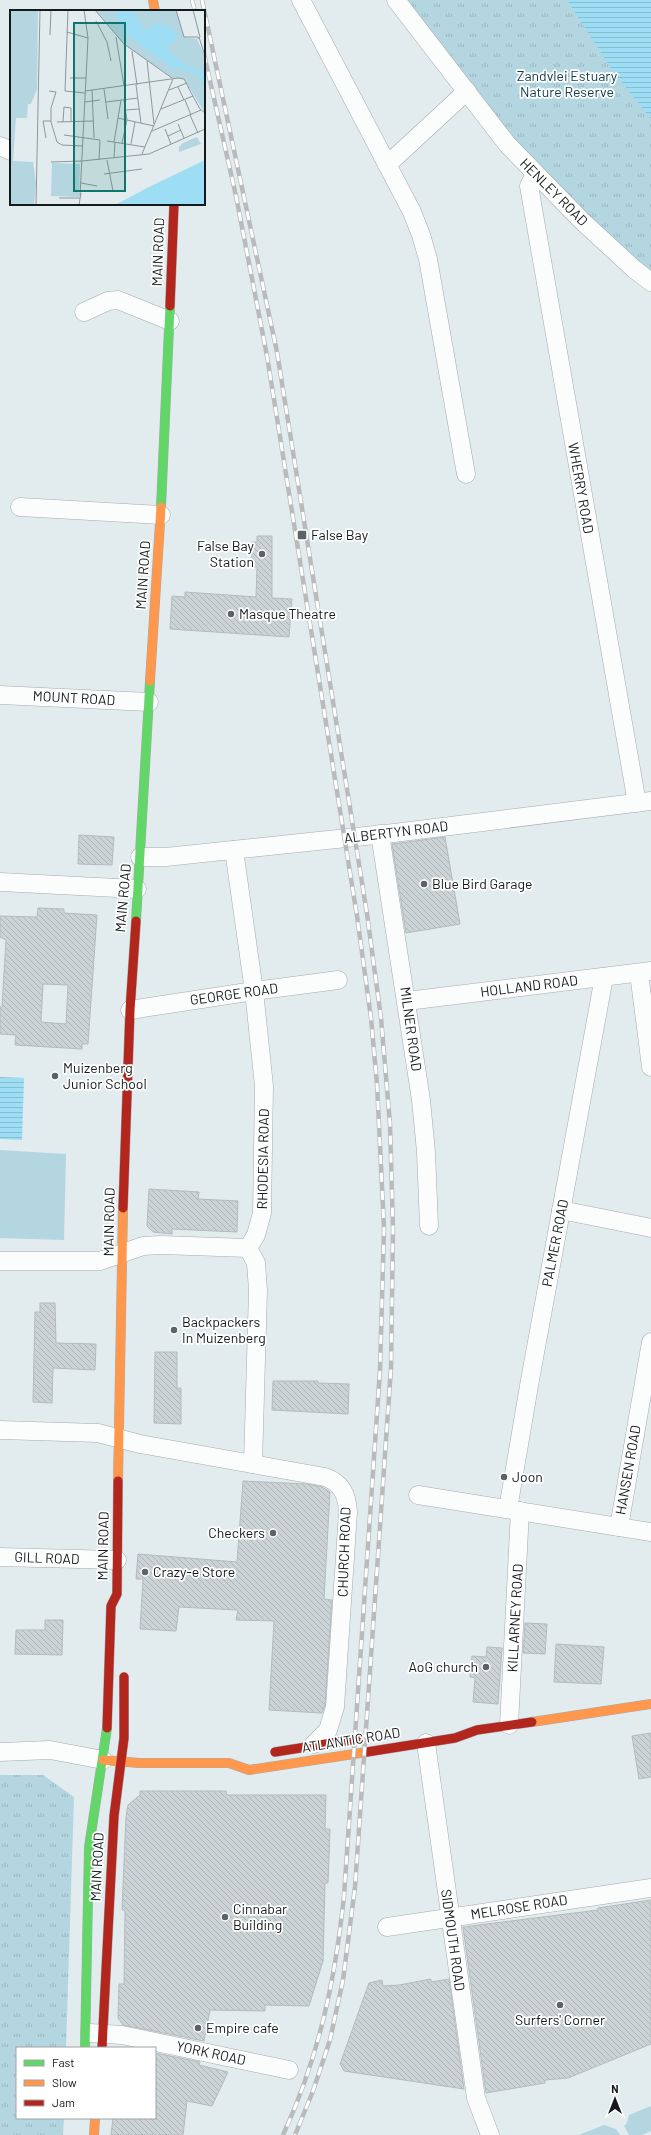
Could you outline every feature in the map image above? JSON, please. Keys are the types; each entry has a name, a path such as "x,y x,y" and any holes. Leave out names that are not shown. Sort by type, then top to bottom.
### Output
{"main road":[{"path":"153,0 155,10"},
{"name":"MAIN ROAD","path":"93,2041 89,1847 94,1800 107,1738 111,1606 116,1594 122,1253 130,1010 161,515 174,205"},
{"name":"MAIN ROAD","path":"116,1594 124,1605"},
{"name":"MAIN ROAD","path":"93,2041 113,1830 124,1738 124,1664"},
{"name":"ATLANTIC ROAD","path":"102,1760 121,1762 229,1764 249,1770 455,1738 477,1730 651,1704"},
{"name":"ATLANTIC ROAD","path":"456,1727 477,1730"},
{"name":"ATLANTIC ROAD","path":"267,1753 314,1744 366,1738"},
{"name":"ATLANTIC ROAD","path":"229,1764 242,1758"},
{"path":"94,2135 96,2119"}],"street":[{"path":"301,0 412,212 428,259 466,474"},
{"name":"HENLEY ROAD","path":"396,0 507,144 582,221 634,269 651,282"},
{"path":"387,165 467,91"},
{"path":"0,146 10,151"},
{"name":"WHERRY ROAD","path":"535,174 529,186 644,802"},
{"path":"84,312 108,301 118,300 170,321"},
{"path":"20,507 161,515"},
{"name":"MOUNT ROAD","path":"0,695 149,702"},
{"name":"ALBERTYN ROAD","path":"140,857 166,857 234,850 644,802"},
{"name":"MILNER ROAD","path":"380,834 407,1001 421,1100 426,1152 429,1226"},
{"name":"RHODESIA ROAD","path":"234,850 254,991 264,1086 262,1205 260,1225 248,1248"},
{"path":"0,882 137,889"},
{"path":"645,972 651,1067"},
{"name":"HOLLAND ROAD","path":"407,1001 645,972"},
{"name":"PALMER ROAD","path":"514,1510 561,1210 604,976"},
{"name":"GEORGE ROAD","path":"130,1010 338,980"},
{"path":"561,1210 651,1228"},
{"path":"0,1261 89,1262 108,1259 143,1246 161,1244 248,1248 257,1268 258,1290 253,1464"},
{"name":"HANSEN ROAD","path":"619,1527 651,1342"},
{"name":"CHURCH ROAD","path":"0,1430 90,1432 119,1439 330,1479 340,1485 348,1504 335,1702 328,1730 314,1744"},
{"path":"418,1495 651,1532"},
{"name":"KILLARNEY ROAD","path":"509,1725 514,1510"},
{"name":"GILL ROAD","path":"0,1557 117,1560"},
{"name":"SIDMOUTH ROAD","path":"426,1742 476,2098 490,2135"},
{"path":"0,1752 50,1750 102,1760"},
{"name":"MELROSE ROAD","path":"387,1927 651,1888"},
{"name":"YORK ROAD","path":"93,2041 122,2034 289,2070"}],"green space":[{"name":"Zandvlei Estuary Nature Reserve","path":"396,0 651,0 651,282 582,221"},
{"path":"0,1150 66,1154 64,1240 0,1238"},
{"path":"0,1775 43,1775 74,1797 66,2047 16,2047 16,2119 64,2119 63,2135 0,2135"},
{"path":"651,2106 651,2131 642,2135 629,2135 624,2126 627,2123 629,2115"},
{"path":"604,2125 616,2129 620,2135 579,2135"}],"water":[{"path":"567,0 651,0 651,119 612,70"},
{"path":"0,1077 24,1078 22,1140 0,1139"}],"building":[{"name":"Masque Theatre","path":"257,536 272,536 272,598 292,599 289,637 170,629 172,596 185,597 185,592 256,597 257,567 252,567 252,542 257,542"},
{"path":"79,835 114,837 112,865 78,864"},
{"name":"Blue Bird Garage","path":"445,837 460,924 406,933 392,844"},
{"path":"38,908 64,909 64,913 97,915 88,1044 82,1044 82,1049 15,1045 16,1035 0,1034 0,1007 2,1007 6,940 0,937 0,916 37,917","holes":["43,984 68,985 66,1024 41,1022"]},
{"path":"149,1189 199,1192 198,1199 238,1201 237,1232 172,1229 172,1234 153,1232 147,1226"},
{"path":"40,1303 55,1303 56,1343 96,1344 95,1370 53,1368 52,1403 33,1402 35,1312 40,1312"},
{"path":"155,1352 177,1352 177,1388 181,1388 181,1424 154,1423"},
{"path":"273,1381 318,1381 318,1383 349,1384 348,1414 272,1410"},
{"path":"243,1481 307,1484 322,1487 330,1492 324,1599 332,1600 325,1705 322,1713 269,1710 274,1621 236,1620 238,1610 179,1607 176,1631 140,1629 143,1579 136,1579 138,1554 237,1562"},
{"path":"45,1620 63,1620 62,1655 15,1654 16,1630 45,1630"},
{"path":"525,1623 547,1624 545,1654 523,1653"},
{"path":"556,1644 604,1647 601,1684 554,1682"},
{"name":"AoG church","path":"487,1647 502,1648 498,1704 473,1702 475,1678 470,1677 472,1656 486,1657"},
{"path":"651,1733 651,1777 639,1779 632,1736"},
{"name":"Cinnabar Building","path":"140,1791 226,1791 227,1795 326,1795 325,1829 330,1829 328,1883 325,1883 323,1961 309,2006 265,2005 265,2011 210,2010 204,2041 123,2025 118,2018 119,1984 124,1984 125,1910 122,1910 126,1817 128,1805 140,1795"},
{"name":"Surfers' Corner","path":"651,1900 651,2044 568,2078 545,2080 545,2083 486,2093 463,1927 598,1910 598,1908"},
{"path":"431,1979 431,1982 449,1979 464,2089 344,2071 340,2064 369,1983 382,1980 383,1986 399,1985"},
{"path":"156,2053 200,2062 199,2065 228,2072 212,2106 187,2101 183,2135 111,2135 113,2119 156,2119"}],"railway":[{"path":"192,0 195,10"},
{"path":"202,0 204,10"},
{"path":"205,14 277,352 367,914 381,1018 390,1124 393,1229 391,1368 355,1887 343,1980 330,2040 313,2091 295,2135"},
{"path":"205,58 236,196 267,356 357,916 371,1018 377,1084 384,1228 380,1370 344,1896 336,1958 324,2018 316,2048 296,2106 283,2135"}],"traffic: fast":[{"path":"161,507 170,306"},
{"path":"136,921 150,681"},
{"path":"85,2047 89,1847 107,1728"}],"traffic: slow":[{"path":"153,0 155,10"},
{"path":"150,681 161,507"},
{"path":"118,1481 123,1208"},
{"path":"532,1722 651,1704"},
{"path":"103,1760 139,1763 229,1763 249,1770 367,1752"},
{"path":"94,2135 95,2119"}],"traffic: jam":[{"path":"170,306 174,205"},
{"path":"123,1208 130,1010 136,921"},
{"path":"107,1728 111,1606 117,1594 118,1481"},
{"path":"102,2047 114,1816 124,1738 124,1677"},
{"path":"367,1752 455,1738 477,1730 532,1722"},
{"path":"275,1752 357,1739"}],"place":[{"name":"False Bay","path":"302,535"},
{"name":"False Bay Station","path":"262,554"},
{"name":"Masque Theatre","path":"231,614"},
{"name":"Blue Bird Garage","path":"424,884"},
{"name":"Muizenberg Junior School","path":"55,1076"},
{"name":"Backpackers In Muizenberg","path":"174,1330"},
{"name":"Joon","path":"504,1477"},
{"name":"Checkers","path":"273,1533"},
{"name":"Crazy-e Store","path":"145,1572"},
{"name":"AoG church","path":"486,1667"},
{"name":"Cinnabar Building","path":"225,1917"},
{"name":"Surfers' Corner","path":"560,2005"},
{"name":"Empire cafe","path":"198,2028"}]}
